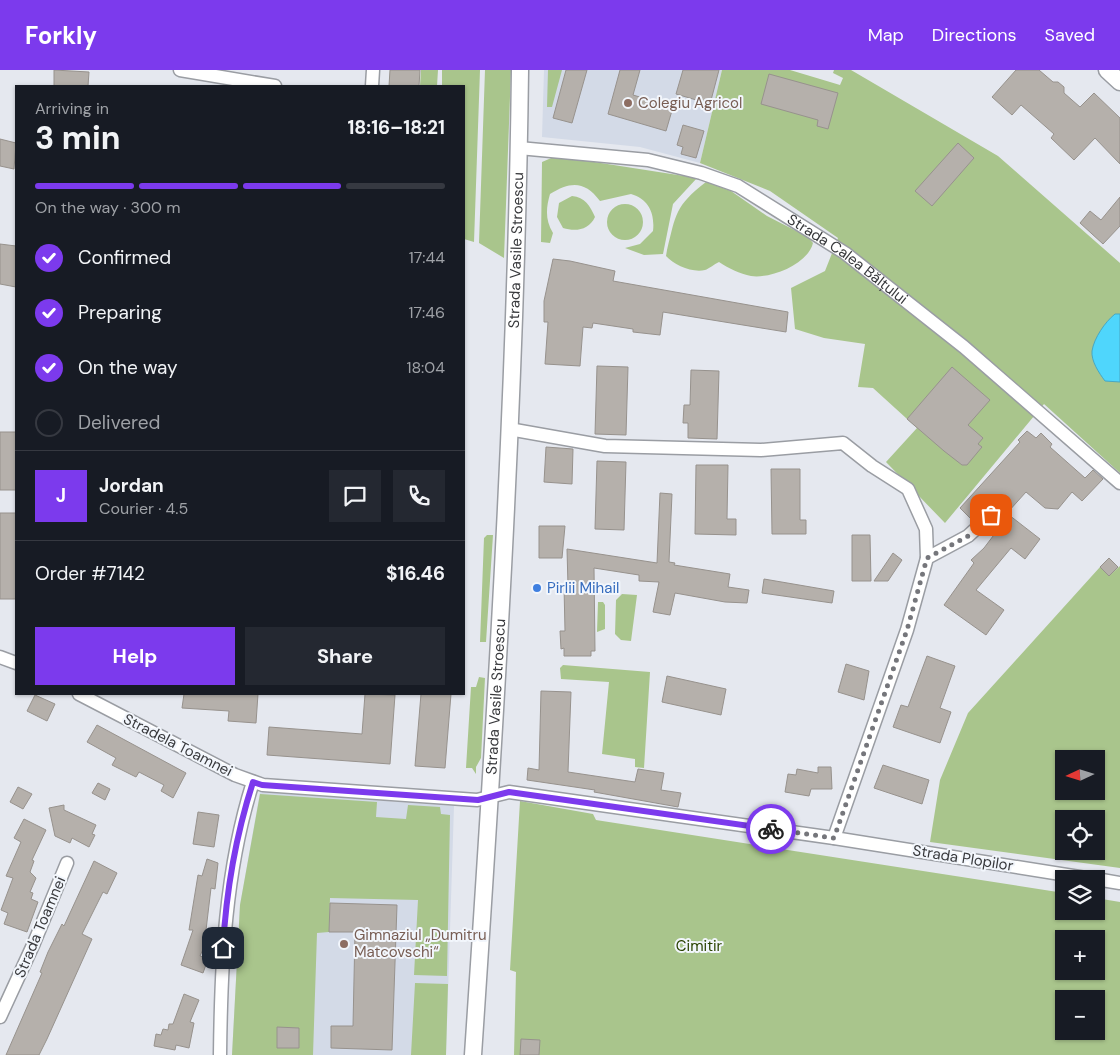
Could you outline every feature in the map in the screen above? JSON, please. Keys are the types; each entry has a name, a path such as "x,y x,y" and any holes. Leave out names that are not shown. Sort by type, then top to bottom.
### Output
{"main road":[{"name":"Strada Vasile Stroescu","path":"473,1055 490,797 509,429 520,148 520,70"},
{"path":"1107,70 1120,82"}],"street":[{"path":"180,70 269,85"},
{"path":"372,85 373,70"},
{"name":"Strada Calea Bălțului","path":"520,148 648,160 701,173 738,186 845,253 964,347 1120,483"},
{"path":"509,429 605,446 761,450 843,443 872,466 908,489 926,529 927,558 907,630 834,838"},
{"path":"927,558 968,536 991,515"},
{"path":"0,657 15,663"},
{"name":"Stradela Toamnei","path":"81,695 235,775 262,785 478,800 490,797"},
{"path":"220,1055 224,933 241,820 253,782"},
{"name":"Strada Plopilor","path":"490,797 509,792 834,838 1055,873"},
{"name":"Strada Toamnei","path":"0,1017 34,944 67,863"},
{"path":"1105,880 1120,883"}],"shaded area":[{"name":"Colegiu Agricol","path":"544,70 722,70 700,163 640,147 542,137"},
{"name":"Gimnaziul „Dumitru Matcovschi“","path":"260,792 454,806 446,1055 232,1055 240,905"}],"green space":[{"path":"421,70 438,70 437,85 420,85"},
{"path":"442,70 480,70 474,242 465,239 465,85 442,85"},
{"path":"485,70 511,70 504,258 479,243"},
{"path":"548,70 562,70 552,107 547,107"},
{"path":"722,70 790,70 840,85 843,78 833,73 834,70 851,70 998,156 1120,263 1120,473 1044,404 945,523 886,462 917,428 873,388 858,387 865,344 824,338 795,329 791,288 825,271 838,238 770,191 700,163"},
{"path":"556,156 697,178 673,204 663,254 644,255 625,248 640,244 653,231 652,213 646,203 631,194 600,201 589,190 577,185 565,187 550,194 547,214 553,233 550,243 541,242 542,162"},
{"path":"706,182 731,191 767,216 808,237 813,243 810,251 788,268 759,276 743,274 719,262 700,271 684,268 674,262 666,256 675,219 682,205"},
{"path":"572,196 580,198 586,203 595,217 589,225 582,229 563,228 557,217 559,203"},
{"path":"625,204 637,210 643,222 637,234 625,240 613,234 607,222 613,210"},
{"path":"487,535 493,535 486,642 480,642 484,538"},
{"path":"1120,566 1120,868 1062,860 1105,860 1105,810 1055,810 1055,859 930,842 940,780 968,713 1100,567 1109,576"},
{"path":"622,594 637,595 631,641 621,640 615,634 616,600"},
{"path":"598,602 603,602 605,605 605,629 597,632"},
{"path":"563,665 650,672 644,768 635,767 635,759 602,754 609,682 561,679 560,668"},
{"path":"479,677 485,678 481,758 476,767 476,774 472,768 466,768 471,687 476,687"},
{"name":"Gimnaziul „Dumitru Matcovschi“","path":"260,794 377,802 376,817 406,819 408,805 440,807 441,814 450,815 447,976 414,975 418,900 330,898 329,932 317,933 313,1055 232,1055 240,905"},
{"name":"Cimitir","path":"520,801 593,814 596,820 1055,892 1055,920 1105,920 1105,900 1120,902 1120,1055 514,1055 516,972 510,970"},
{"path":"415,983 448,984 446,1055 411,1055"}],"water":[{"path":"1115,314 1120,314 1120,382 1105,381 1096,367 1092,355 1093,346 1098,336"}],"building":[{"path":"54,70 89,72 88,85 54,85"},
{"path":"390,70 420,70 419,85 389,85"},
{"path":"566,70 587,70 572,123 553,118"},
{"path":"620,70 640,70 633,95 673,107 666,131 608,114"},
{"path":"683,70 719,70 710,104 676,94"},
{"path":"1016,70 1039,70 1053,82 1058,82 1064,87 1064,93 1080,107 1094,93 1120,118 1120,164 1095,138 1074,160 1051,138 1054,134 1021,105 1012,115 992,97"},
{"path":"769,74 838,93 828,129 817,126 818,120 761,104"},
{"path":"683,125 704,131 696,158 681,154 683,147 677,145"},
{"path":"0,139 15,143 14,169 0,166"},
{"path":"958,143 974,158 932,206 915,191"},
{"path":"1120,197 1120,226 1103,244 1080,223 1090,211 1101,220"},
{"path":"0,244 15,246 15,287 0,284"},
{"path":"553,259 615,271 613,281 788,312 786,332 663,312 660,335 633,332 633,329 593,323 592,328 583,327 580,366 545,364 548,322 544,322 544,301"},
{"path":"597,366 628,367 626,435 595,434"},
{"path":"952,367 990,400 968,425 983,438 978,444 982,447 967,465 962,465 907,419"},
{"path":"691,370 719,371 717,439 688,438 688,423 683,423 684,405 690,405"},
{"path":"1027,431 1036,438 1041,433 1052,444 1050,447 1085,478 1093,470 1103,479 1082,501 1072,492 1058,509 1045,508 1026,492 1008,512 989,496 970,518 960,508 1020,442 1018,440"},
{"path":"0,432 15,432 15,490 0,490"},
{"path":"546,447 573,449 572,484 544,482"},
{"path":"597,461 626,462 624,530 595,529"},
{"path":"696,465 728,465 727,519 736,519 736,535 695,534"},
{"path":"771,469 800,469 800,520 806,520 806,534 772,534"},
{"path":"660,493 672,494 669,562 675,563 674,565 730,574 728,587 749,590 747,603 725,602 675,593 670,615 653,612 659,582 639,581 639,575 594,568 595,651 591,651 591,656 564,656 564,648 561,649 560,631 565,631 564,586 568,586 567,549 657,563"},
{"path":"0,513 15,513 15,599 0,599"},
{"path":"1009,515 1040,539 1025,559 1011,548 976,590 1004,610 986,635 944,605 974,563 971,560 984,548"},
{"path":"539,526 565,526 562,558 539,558"},
{"path":"852,535 870,535 871,581 852,581"},
{"path":"893,553 902,560 888,581 874,581"},
{"path":"1109,558 1118,567 1109,576 1100,567"},
{"path":"764,579 834,591 832,603 762,593"},
{"path":"927,656 955,666 940,708 951,712 940,743 893,727 901,705 908,707"},
{"path":"846,664 869,671 864,700 838,692"},
{"path":"667,676 726,689 721,715 662,702"},
{"path":"541,691 571,692 568,772 635,782 638,769 664,773 661,790 681,793 678,807 594,792 595,790 527,780 528,768 539,770"},
{"path":"35,695 55,704 47,721 27,711"},
{"path":"184,695 258,695 256,723 228,721 229,711 182,708"},
{"path":"365,695 395,695 390,764 267,755 269,727 362,734"},
{"path":"421,695 451,695 445,768 415,766"},
{"path":"97,725 186,773 173,798 161,791 164,785 139,772 136,777 112,765 116,758 87,742"},
{"path":"883,765 929,780 922,804 874,788"},
{"path":"818,767 831,767 832,789 811,789 809,796 785,792 788,774 796,775 797,769 818,773"},
{"path":"98,783 110,789 105,800 92,793"},
{"path":"18,787 32,794 23,809 10,802"},
{"path":"64,805 64,810 96,825 92,834 95,835 89,847 72,838 70,843 55,836 49,808"},
{"path":"198,812 219,815 214,847 193,844"},
{"path":"24,819 46,830 32,860 34,861 30,872 36,878 30,892 33,893 31,899 38,902 27,932 4,924 8,913 1,910 13,878 6,876 21,842 14,838"},
{"path":"207,859 218,863 215,889 211,888 204,947 200,956 208,959 203,973 181,965 193,930 189,930 198,875 202,876"},
{"path":"94,861 117,873 107,894 103,892 82,934 92,939 47,1039 39,1055 6,1055 42,973 40,972 48,952 62,924 64,926"},
{"path":"330,903 397,905 392,1050 331,1048 331,1026 353,1026 355,932 329,932"},
{"path":"184,994 199,1000 190,1022 194,1023 189,1048 176,1045 175,1050 154,1046 156,1034 161,1035 163,1029 168,1030 169,1024 173,1024"},
{"path":"277,1027 299,1028 299,1048 277,1048"},
{"path":"521,1039 540,1040 539,1055 520,1055"}],"way so far":[{"path":"771,829 834,838 907,630 927,558 968,536 991,515"}],"place":[{"name":"Colegiu Agricol","path":"628,103"},
{"name":"Pirlii Mihail","path":"537,588"},
{"name":"Gimnaziul „Dumitru Matcovschi“","path":"344,944"}],"route":[{"path":"223,948 232,872 241,820 253,782 262,785 309,789 478,800 509,792 771,829"}]}
